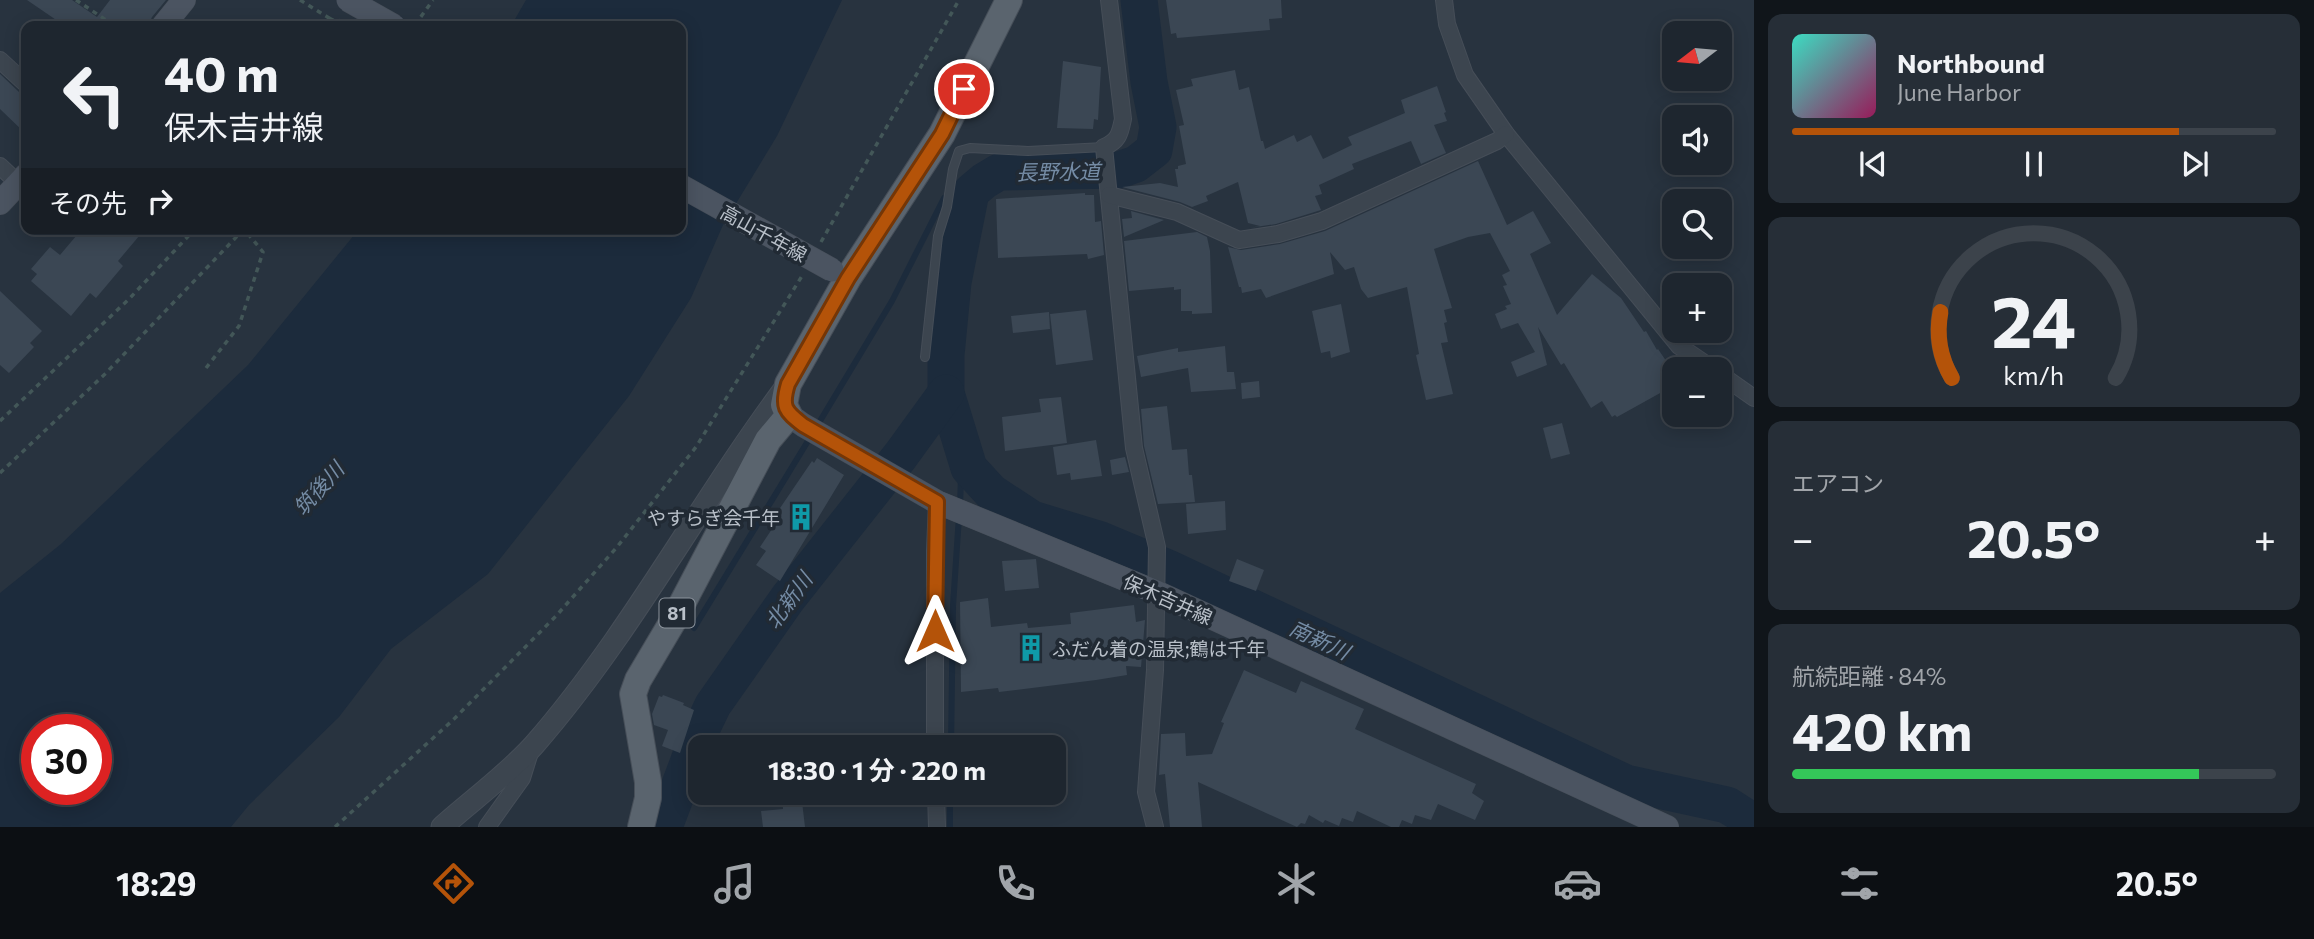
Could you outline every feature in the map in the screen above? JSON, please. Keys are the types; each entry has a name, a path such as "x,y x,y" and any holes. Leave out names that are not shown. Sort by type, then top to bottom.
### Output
{"main road":[{"path":"167,21 184,0"},
{"path":"348,0 385,21"},
{"path":"796,420 784,405 788,384 840,274 942,134 1009,0"},
{"path":"0,202 21,180"},
{"name":"高山千年線","path":"686,190 840,274"},
{"name":"保木吉井線","path":"796,420 934,501 1156,585 1667,827"},
{"name":"81","path":"641,827 648,799 648,782 634,708 633,694 638,680 673,621 768,440 796,420"}],"street":[{"path":"1109,0 1123,119 1115,143 1104,147 1134,448 1157,547 1155,670 1146,782 1148,808 1155,827"},
{"path":"1444,0 1447,24 1465,75 1506,134 1679,346 1695,357"},
{"path":"0,60 21,79"},
{"path":"1109,193 1177,212 1239,240 1322,221 1497,141 1506,134"},
{"path":"0,166 21,178"},
{"path":"1732,382 1754,398"},
{"path":"442,827 532,747 594,671 746,439 788,384"},
{"path":"934,501 936,735"},
{"path":"487,827 522,778 532,747"},
{"path":"936,805 937,827"}],"lane":[{"path":"925,357 937,236 947,207 959,151 970,148 1028,151 1104,147"}],"path":[{"path":"76,0 107,21"},
{"path":"300,0 329,18 328,21"},
{"path":"418,21 433,0"},
{"path":"818,248 959,0"},
{"path":"0,421 129,299 189,235"},
{"path":"0,474 105,374 238,235"},
{"path":"206,368 239,326 263,252 249,235"},
{"path":"335,827 453,720 556,616 617,547 696,447 804,272"}],"water":[{"name":"筑後川","path":"526,0 842,0 777,136 723,225 691,298 629,396 488,574 391,649 339,717 249,805 231,827 0,827 0,593 61,544 248,365 354,235 686,235 686,21 514,21"}],"building":[{"path":"27,0 72,0 97,17 110,0 166,0 150,21 58,21"},
{"path":"1166,0 1281,0 1282,18 1269,19 1270,30 1177,38 1176,33 1171,34"},
{"path":"1063,61 1101,67 1098,120 1094,119 1093,129 1057,128"},
{"path":"1235,70 1239,90 1249,87 1265,149 1294,135 1297,142 1311,135 1323,159 1352,145 1348,137 1405,113 1401,100 1437,86 1447,121 1434,125 1446,153 1421,164 1411,141 1352,164 1354,169 1319,185 1322,194 1315,196 1321,210 1276,224 1249,228 1260,226 1248,223 1238,182 1206,196 1208,201 1192,207 1122,187 1160,183 1178,187 1175,169 1186,164 1179,126 1184,125 1176,90 1193,86 1191,79"},
{"path":"0,74 21,93 21,129 0,109"},
{"path":"1478,161 1507,225 1533,211 1551,243 1530,254 1557,315 1592,274 1621,298 1663,357 1662,392 1617,417 1612,417 1602,401 1591,408 1538,327 1547,365 1517,377 1511,362 1535,352 1518,323 1501,329 1495,314 1507,309 1505,306 1511,304 1503,286 1507,285 1502,275 1510,271 1490,233 1468,237 1434,249 1452,308 1444,310 1448,342 1441,343 1453,394 1426,400 1416,355 1419,354 1407,287 1368,298 1361,289 1354,267 1345,270 1330,252 1334,274 1266,298 1261,289 1242,293 1228,247 1241,250 1280,244 1325,231"},
{"path":"1085,193 1094,195 1095,222 1101,221 1104,255 1088,259 1087,254 998,258 996,199"},
{"path":"1131,211 1164,220 1124,237 1122,219 1132,218"},
{"path":"1197,232 1207,237 1210,251 1212,313 1192,314 1192,311 1181,311 1181,289 1174,290 1174,287 1129,291 1124,241"},
{"path":"77,235 140,235 118,261 123,266 96,298 90,293 71,316 31,281 37,274 31,269 50,247 60,255"},
{"path":"0,291 42,331 30,343 34,347 9,373 0,365"},
{"path":"1341,304 1350,352 1331,358 1330,351 1321,353 1312,311"},
{"path":"1086,310 1093,360 1056,365 1050,314"},
{"path":"1049,312 1050,329 1013,333 1011,316"},
{"path":"1225,346 1227,372 1234,372 1236,389 1191,392 1188,368 1141,377 1137,356 1178,348 1178,352"},
{"path":"1259,381 1260,397 1242,399 1241,383"},
{"path":"1061,397 1067,443 1005,451 1002,417 1041,412 1039,399"},
{"path":"1167,406 1172,450 1187,449 1195,502 1158,504 1144,446 1141,409"},
{"path":"1562,423 1570,454 1551,459 1543,428"},
{"path":"1096,440 1102,476 1071,480 1070,473 1057,475 1053,447"},
{"path":"1125,457 1129,472 1112,475 1110,460"},
{"name":"やすらぎ会千年","path":"817,458 844,475 780,581 756,565 766,551 760,547 780,517 776,514 812,461 814,463"},
{"path":"1225,501 1226,530 1188,534 1186,504"},
{"path":"1036,559 1039,588 1005,591 1002,561"},
{"path":"1237,559 1264,570 1256,591 1229,581"},
{"name":"ふだん着の温泉;鶴は千年","path":"988,598 991,627 1027,623 1028,628 1071,624 1070,613 1134,605 1136,622 1145,620 1141,667 1126,666 1127,675 1096,680 999,692 998,688 961,692 960,602"},
{"path":"1244,670 1296,693 1301,681 1364,709 1355,729 1476,784 1472,793 1484,801 1475,820 1438,804 1431,820 1415,815 1412,824 1402,820 1399,827 1391,827 1357,811 1353,822 1342,818 1339,826 1325,820 1323,823 1309,815 1305,824 1301,823 1297,827 1198,782 1202,827 1170,827 1165,774 1159,775 1161,734 1185,733 1186,756 1212,754 1224,723 1221,722"},
{"path":"663,695 694,710 680,753 662,746 668,730 654,725 652,714 659,696"},
{"path":"783,805 802,805 805,827 763,827 761,811 783,809"}],"waterway":[{"name":"南新川","path":"1139,0 1149,82 1158,127 1154,150 1136,164 1119,170 999,172 971,192 953,282 946,355 946,393 969,468 991,492 1032,519 1101,540 1168,568 1626,783 1727,805 1754,822"},
{"path":"817,426 892,301 944,198 971,192"},
{"name":"北新川","path":"664,827 699,734 713,705 788,598 901,455 946,393"},
{"path":"694,628 811,436"},
{"path":"960,505 961,478 969,468"},
{"path":"951,735 953,606 959,516"},
{"path":"950,805 950,827"}],"place":[{"name":"やすらぎ会千年","path":"801,517"},
{"name":"ふだん着の温泉;鶴は千年","path":"1031,648"}],"route":[{"path":"935,631 937,502 803,425 789,415 784,405 784,397 788,384 848,278 942,134 964,89"}],"water label":[{"name":"長野水道","path":"1058,171"}]}
